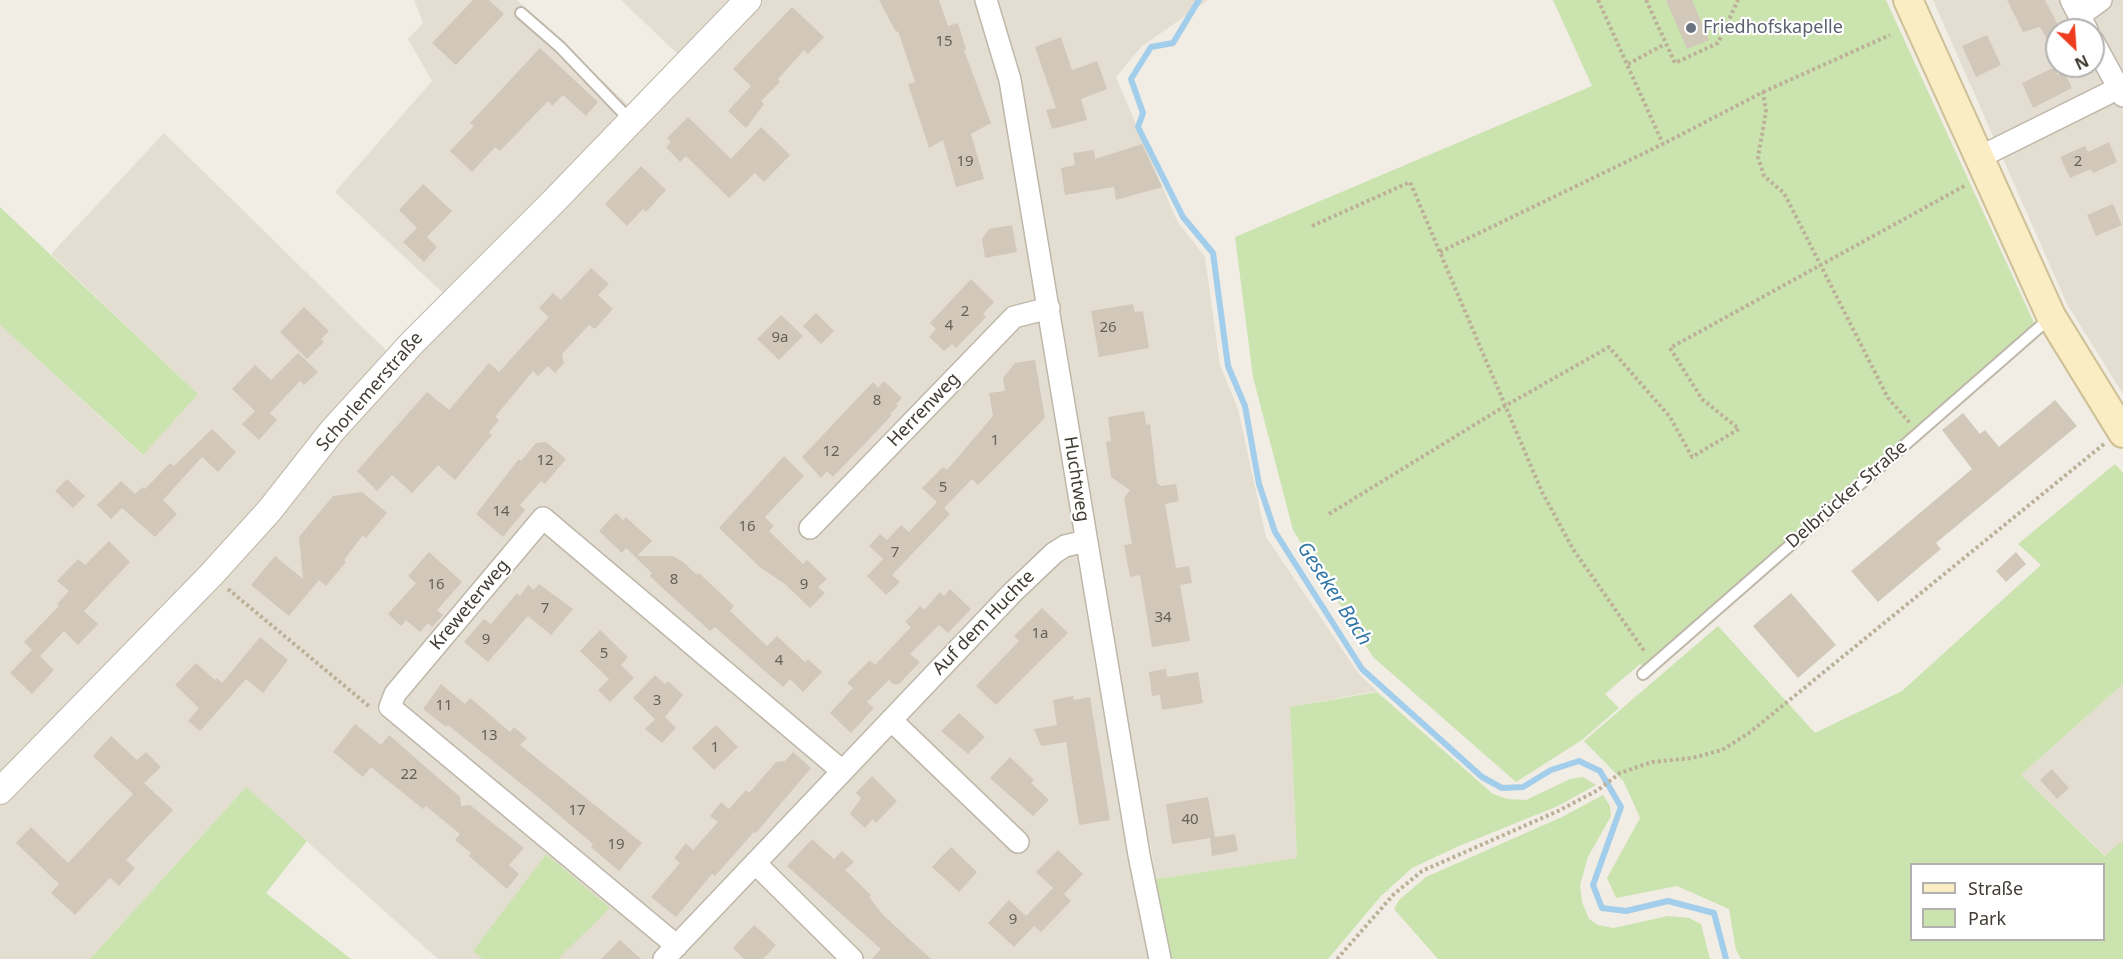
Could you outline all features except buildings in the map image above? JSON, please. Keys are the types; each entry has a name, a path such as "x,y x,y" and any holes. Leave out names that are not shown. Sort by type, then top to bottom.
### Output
{"main road":[{"path":"1908,0 2051,316 2122,431"}],"street":[{"name":"Schorlemerstraße","path":"0,791 211,575 269,512 332,431 412,343 748,0"},
{"name":"Huchtweg","path":"986,0 1010,80 1086,541 1160,959"},
{"path":"2079,15 2101,0"},
{"path":"1982,166 2121,92 2105,63"},
{"name":"Herrenweg","path":"810,528 1014,317 1049,308"},
{"name":"Kreweterweg","path":"390,707 395,694 543,519 841,770"},
{"name":"Auf dem Huchte","path":"670,952 1012,592 1054,553 1065,546 1086,541"},
{"path":"390,707 670,952"},
{"path":"891,720 1018,842"},
{"path":"755,863 852,959"}],"lane":[{"path":"521,13 560,47 631,121"},
{"name":"Delbrücker Straße","path":"1643,674 2051,316"}],"path":[{"path":"1598,0 1663,144"},
{"path":"1646,0 1675,63 1718,43 1738,0"},
{"path":"1440,252 1663,144 1763,92 1890,35"},
{"path":"1628,64 1665,44"},
{"path":"1763,92 1767,112 1758,157 1764,176 1784,193 1888,398 1918,433"},
{"path":"1329,514 1504,406 1609,348 1670,417 1692,457 1738,429 1701,399 1670,348 1822,265 1982,166"},
{"path":"1312,226 1410,182 1542,492 1573,549 1634,640 1655,664"},
{"path":"1337,959 1394,894 1422,871 1558,811 1598,790 1620,773 1652,762 1692,758 1722,750 1749,733 2122,431"},
{"path":"211,575 373,710 390,707"}],"shaded area":[{"path":"414,0 517,0 642,118 690,66 621,0 1208,0 1141,47 1116,77 1177,221 1205,257 1220,365 1238,409 1266,537 1359,674 1377,691 1290,707 1297,858 1156,879 1150,844 1128,861 1153,959 438,959 246,787 90,959 0,959 0,325 142,455 198,394 51,254 164,133 402,366 460,309 335,192 432,81 408,39 423,23"},
{"path":"1933,0 2123,0 2123,394 2067,304"},
{"path":"2123,684 2123,840 2106,856 2021,775"}],"green space":[{"path":"1553,0 1886,0 2035,325 1644,668 1640,664 1605,694 1619,708 1582,740 1516,782 1373,657 1293,530 1253,377 1235,237 1592,86"},
{"path":"0,207 198,394 143,455 0,325"},
{"path":"2115,464 2123,473 2123,684 2021,775 2105,856 2123,840 2123,959 1741,959 1736,950 1729,909 1677,886 1616,898 1607,878 1640,818 1624,782 1584,741 1718,626 1815,733 1902,691 2041,565 2018,544"},
{"path":"1377,692 1493,794 1508,799 1526,800 1570,779 1583,777 1596,785 1558,806 1459,846 1412,868 1381,896 1328,959 1169,959 1162,930 1156,879 1297,858 1290,707"},
{"path":"246,787 307,841 266,893 351,959 90,959"},
{"path":"1603,795 1610,806 1611,816 1588,857 1580,885 1582,902 1589,919 1598,925 1613,928 1668,916 1689,918 1701,924 1710,959 1438,959 1394,909 1399,900 1426,877 1562,817"},
{"path":"546,854 610,908 558,959 483,959 473,951"}],"waterway":[{"name":"Geseker Bach","path":"1199,0 1173,43 1151,47 1131,79 1143,113 1138,127 1183,217 1213,253 1228,366 1245,406 1259,484 1275,532 1362,669 1482,777 1502,788 1523,787 1551,770 1579,761 1600,771 1621,807 1593,885 1602,908 1626,911 1668,901 1714,913 1726,959"}],"place":[{"name":"Friedhofskapelle","path":"1691,28"}]}
